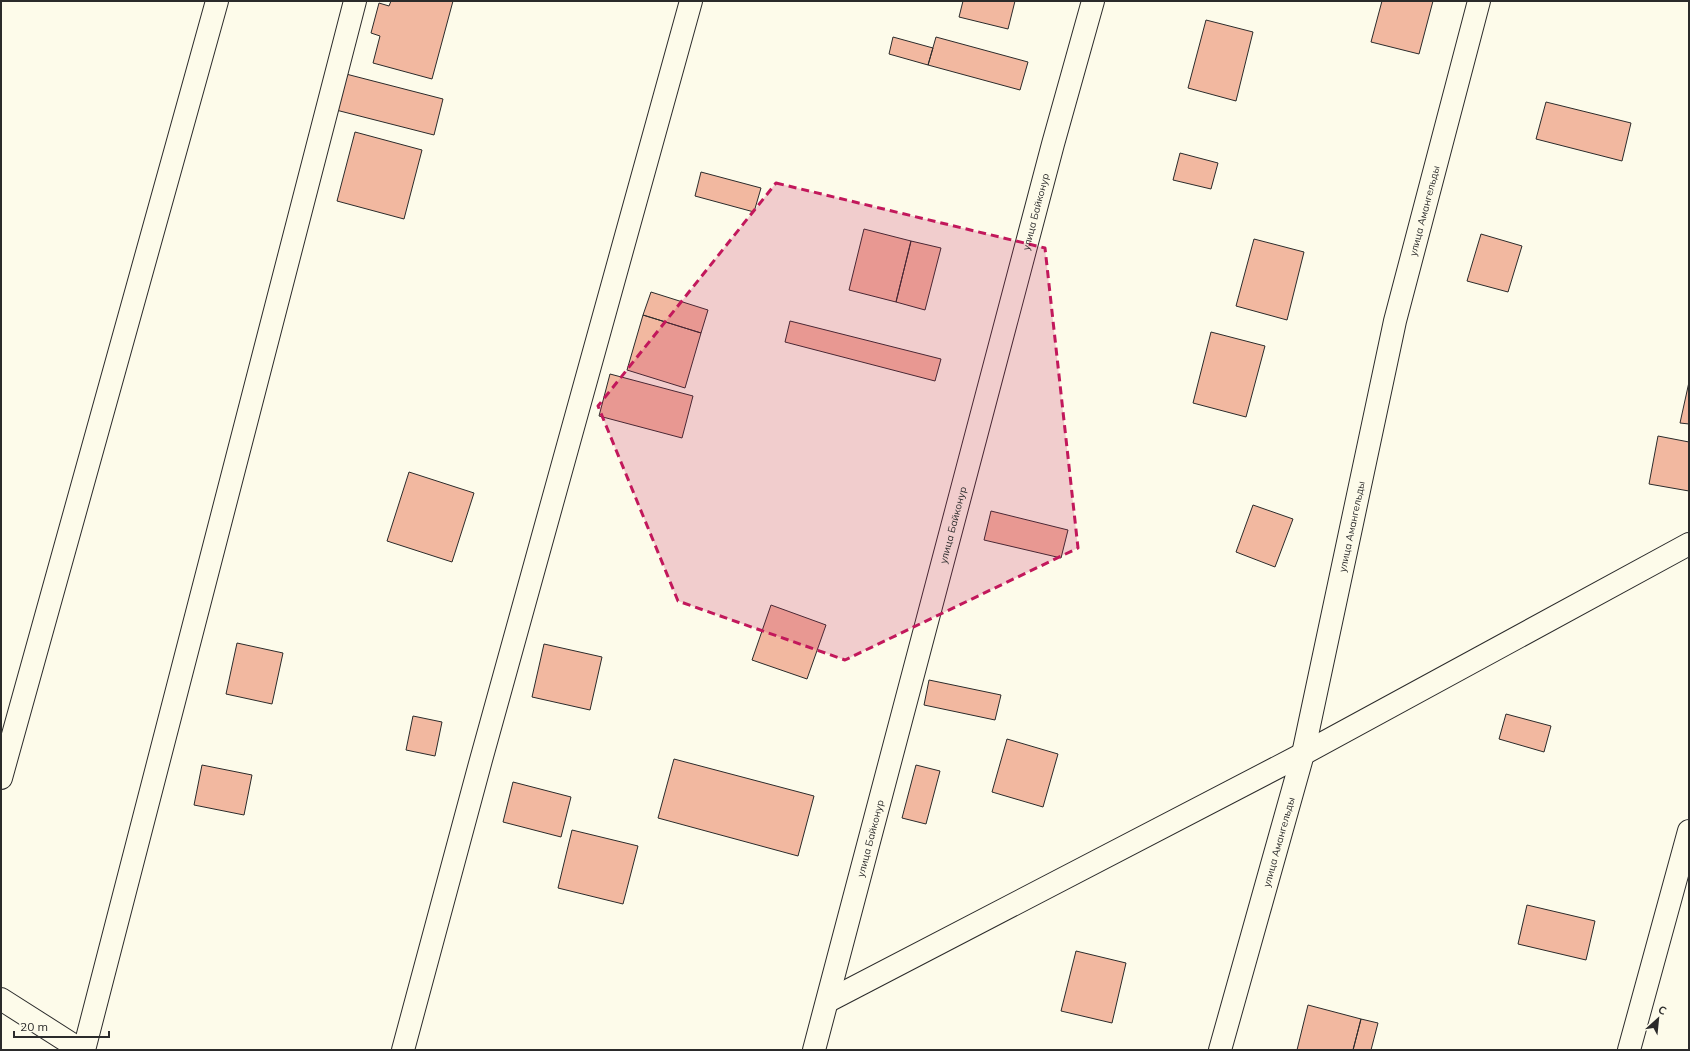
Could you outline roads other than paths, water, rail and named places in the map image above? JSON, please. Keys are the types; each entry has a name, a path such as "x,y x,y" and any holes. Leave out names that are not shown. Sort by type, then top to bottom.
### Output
{"street":[{"path":"1,778 217,1"},
{"path":"84,1050 355,1"},
{"path":"403,1050 483,753 691,1"},
{"name":"улица Байконур","path":"814,1050 1049,159 1093,1"},
{"name":"улица Амангельды","path":"1220,1050 1303,754 1395,321 1478,1"},
{"path":"828,1001 1303,754 1689,544"},
{"path":"1629,1050 1689,831"},
{"path":"1,999 81,1050"}]}
